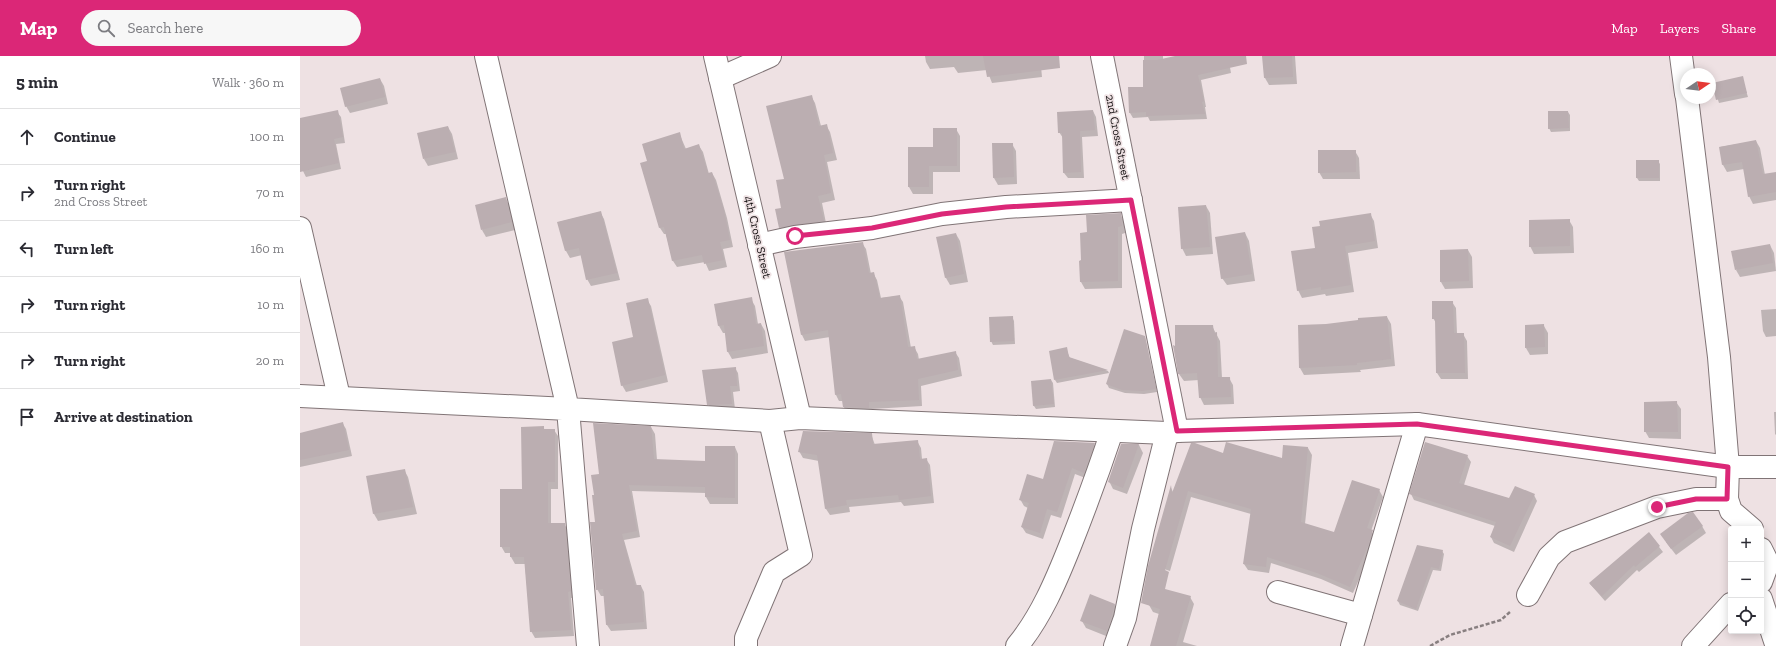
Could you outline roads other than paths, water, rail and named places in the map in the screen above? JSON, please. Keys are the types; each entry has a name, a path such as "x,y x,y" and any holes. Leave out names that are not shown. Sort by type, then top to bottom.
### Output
{"street":[{"path":"486,56 568,409 588,646"},
{"name":"4th Cross Street","path":"715,56 800,418"},
{"path":"720,78 770,56"},
{"name":"2nd Cross Street","path":"1102,56 1131,200 1172,432"},
{"path":"1681,56 1683,68"},
{"path":"1687,104 1719,357 1728,467 1727,499 1731,511 1748,526"},
{"path":"760,245 795,236 872,228 942,214 1006,207 1131,200"},
{"path":"300,228 339,397"},
{"path":"300,396 568,409 770,421 800,418 1112,431 1172,432 1417,424 1728,467 1776,467"},
{"path":"746,646 746,638 774,572 801,555 770,421"},
{"path":"1352,646 1417,424"},
{"path":"1017,646 1032,628 1056,581 1089,499 1112,431"},
{"path":"1115,646 1125,618 1143,529 1172,432"},
{"path":"1528,595 1549,557 1565,542 1657,507 1696,499 1727,499"},
{"path":"1278,592 1361,615"},
{"path":"1693,646 1728,607"},
{"path":"1764,608 1776,644"}]}
